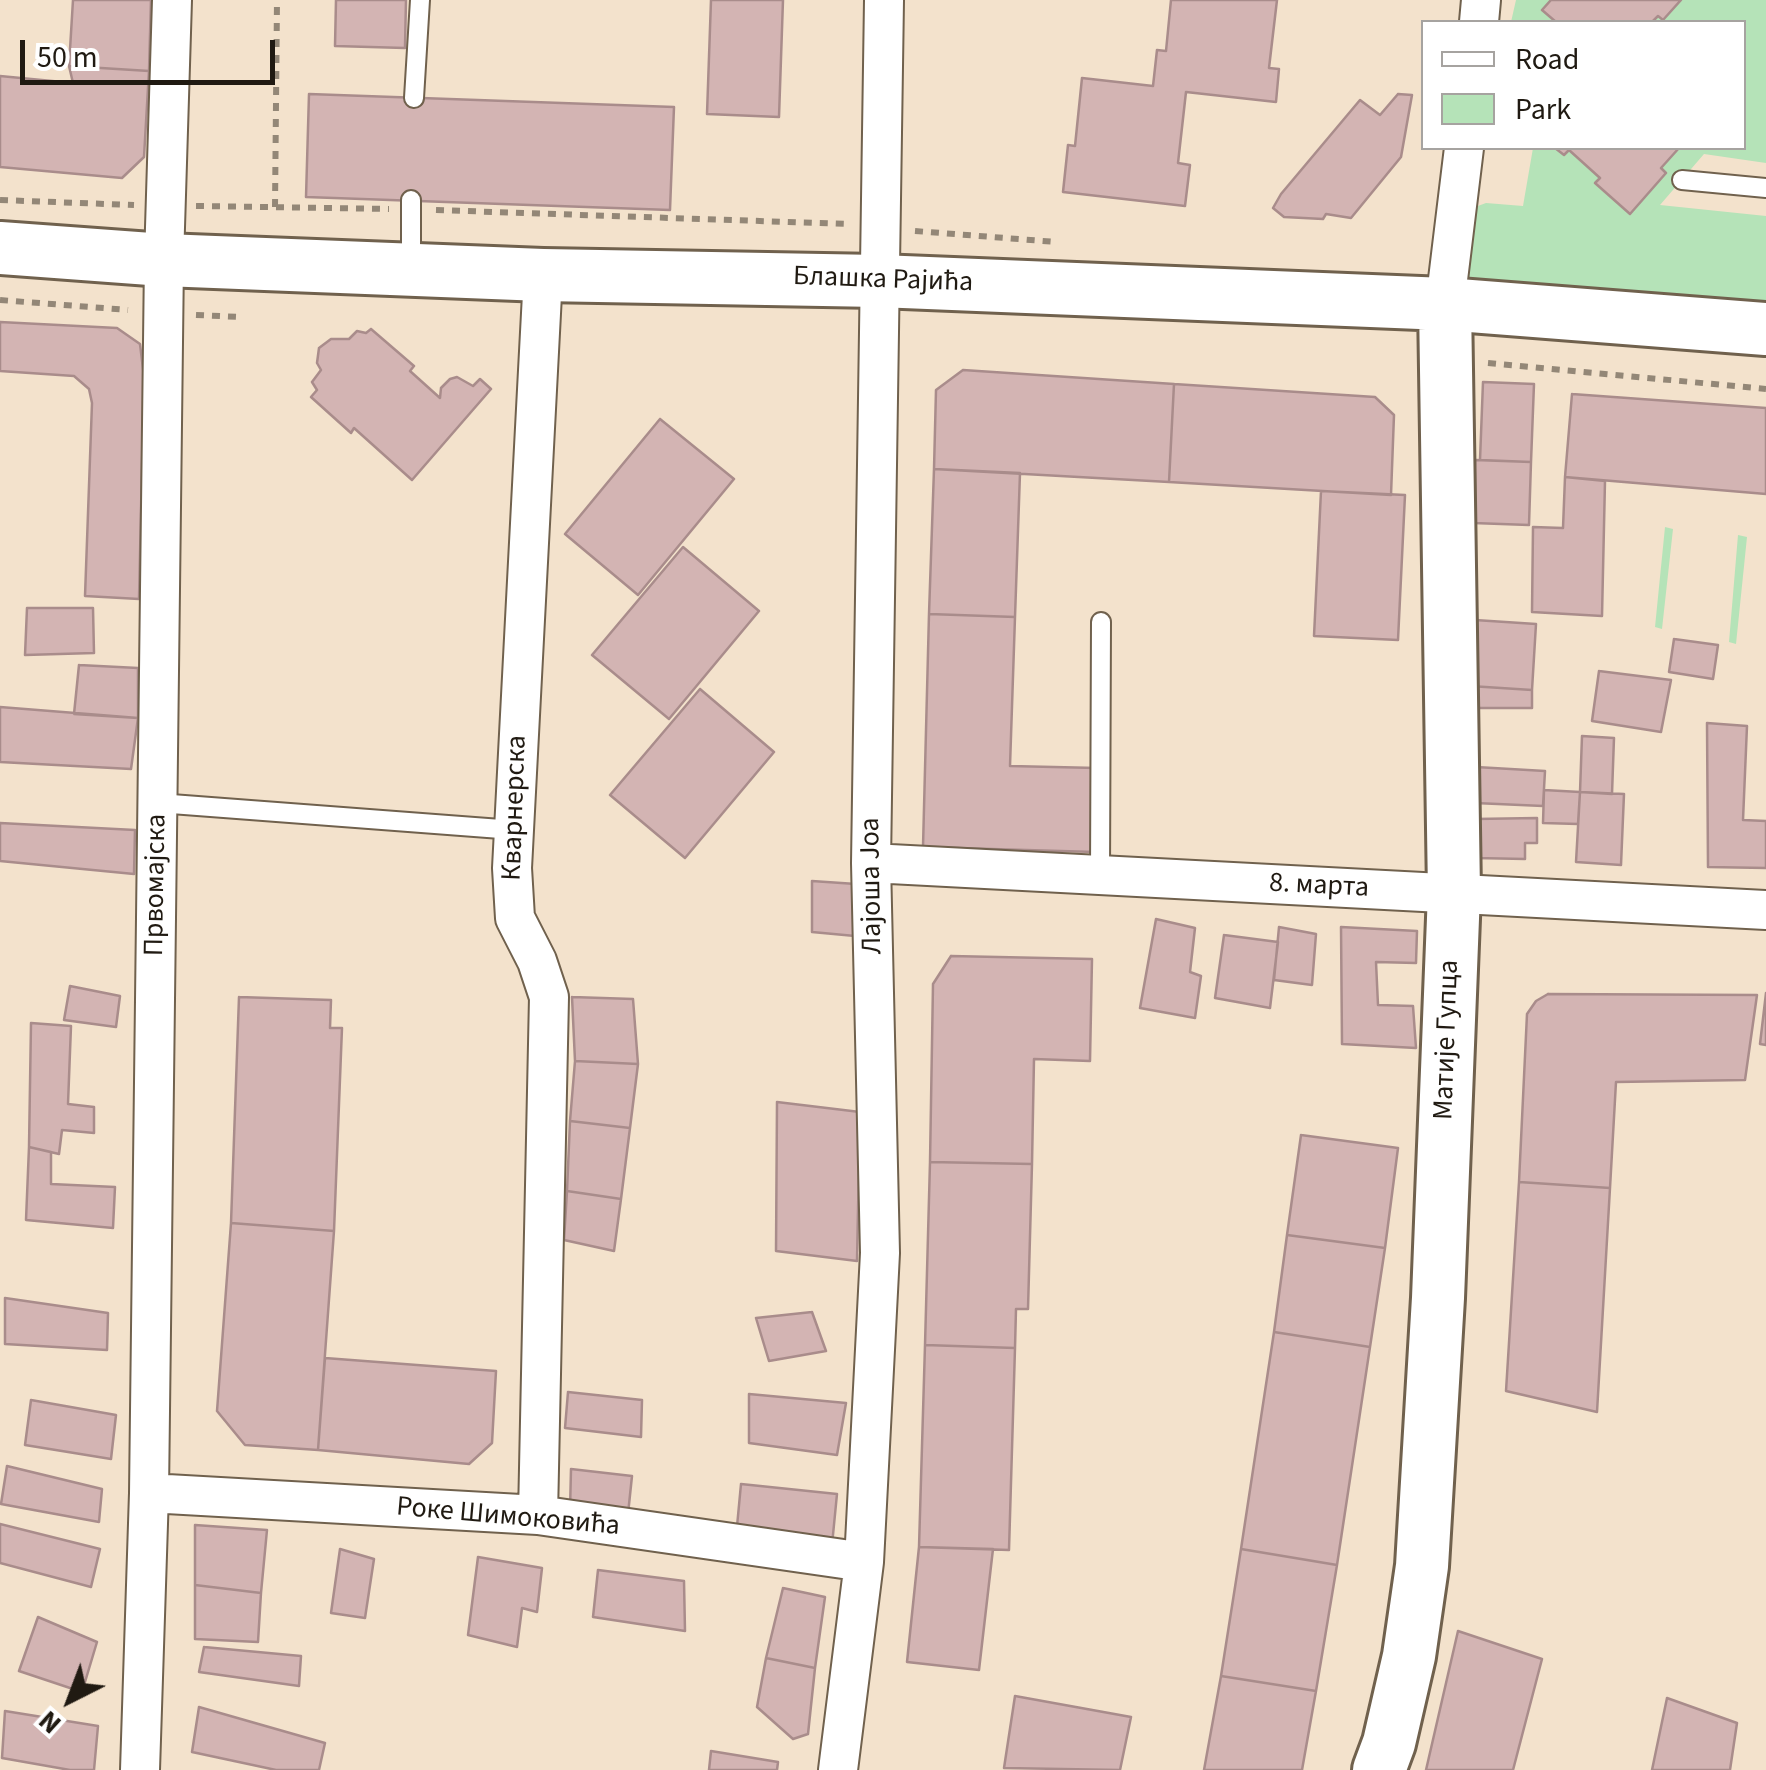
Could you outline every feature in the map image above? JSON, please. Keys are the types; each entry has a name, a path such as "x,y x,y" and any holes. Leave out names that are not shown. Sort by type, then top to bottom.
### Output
{"street":[{"name":"Првомајска","path":"140,1770 149,1493 164,260 172,0"},
{"name":"Лајоша Јоа","path":"838,1770 864,1562 880,1253 871,863 884,0"},
{"path":"1445,304 1464,150"},
{"name":"Блашка Рајића","path":"0,248 164,260 543,275 879,281 1445,304 1766,329"},
{"name":"Кварнерска","path":"538,1515 549,997 537,961 515,918 514,830 543,275"},
{"name":"Матије Гупца","path":"1379,1770 1389,1743 1408,1656 1422,1566 1438,1279 1454,893 1445,304"},
{"name":"8. марта","path":"871,863 1766,910"},
{"name":"Роке Шимоковића","path":"149,1493 538,1515 864,1562"}],"lane":[{"path":"414,98 420,0"},
{"path":"1682,180 1766,188"},
{"path":"410,268 412,200"},
{"path":"1100,874 1101,622"},
{"path":"158,803 514,830"}],"path":[{"path":"275,208 276,0"},
{"path":"0,300 138,311"},
{"path":"1445,358 1766,389"}],"green space":[{"path":"1516,0 1551,0 1543,10 1554,20 1511,20"},
{"path":"1681,0 1766,0 1766,163 1704,154 1660,205 1766,216 1766,329 1445,304 1456,214 1486,203 1523,206 1533,150 1558,150 1564,155 1569,150 1600,178 1595,184 1630,214 1666,174 1661,168 1677,150 1746,150 1746,20 1655,20"},
{"path":"1665,527 1673,529 1662,629 1655,627"},
{"path":"1738,535 1747,537 1736,644 1729,642"}],"building":[{"path":"73,0 151,0 149,71 69,66"},
{"path":"336,0 406,0 405,48 335,46"},
{"path":"711,0 783,0 779,117 707,114"},
{"path":"1171,0 1277,0 1269,68 1279,69 1276,102 1186,92 1178,163 1190,165 1185,206 1063,192 1068,145 1075,146 1082,78 1153,86 1157,50 1166,51"},
{"path":"1551,0 1681,0 1663,20 1658,16 1654,20 1554,20 1542,10"},
{"path":"69,66 149,71 144,157 122,178 0,167 0,76 73,83"},
{"path":"309,94 674,107 670,210 306,197"},
{"path":"1398,94 1412,95 1401,157 1351,218 1326,214 1323,219 1284,217 1273,208 1360,100 1380,115"},
{"path":"1569,150 1677,150 1661,168 1666,173 1630,214 1595,183 1600,178"},
{"path":"0,322 117,328 140,344 144,377 139,599 85,596 92,403 89,389 74,376 0,371"},
{"path":"371,329 414,366 410,371 440,398 441,388 457,377 473,386 480,379 491,389 412,480 354,428 351,433 311,397 317,390 312,382 321,370 317,363 319,348 331,339 349,339 357,331 366,333"},
{"path":"963,370 1174,384 1169,482 934,469 936,390"},
{"path":"1483,382 1534,384 1531,462 1480,460"},
{"path":"1174,384 1375,397 1394,415 1391,495 1169,482"},
{"path":"1572,394 1766,408 1766,494 1565,477"},
{"path":"660,419 734,479 638,595 565,534"},
{"path":"1475,460 1531,462 1529,525 1473,523"},
{"path":"934,469 1020,473 1015,617 929,614"},
{"path":"1565,477 1605,481 1602,616 1532,612 1533,527 1563,528"},
{"path":"1321,491 1405,495 1398,640 1314,636"},
{"path":"683,547 759,611 669,719 592,655"},
{"path":"27,608 93,608 94,653 25,655"},
{"path":"929,614 1015,617 1010,766 1097,768 1095,852 923,847"},
{"path":"1475,620 1536,624 1532,690 1470,686"},
{"path":"1674,639 1718,645 1713,679 1669,672"},
{"path":"79,665 138,668 138,718 74,714"},
{"path":"1599,671 1671,680 1661,732 1592,721"},
{"path":"1470,686 1532,690 1532,708 1468,708"},
{"path":"700,689 774,752 685,858 610,795"},
{"path":"0,707 138,718 131,769 0,762"},
{"path":"1707,723 1747,726 1743,820 1766,821 1766,868 1708,867"},
{"path":"1582,736 1614,738 1612,794 1580,792"},
{"path":"1476,767 1545,771 1543,806 1475,803"},
{"path":"1544,790 1580,792 1578,824 1543,823"},
{"path":"1580,792 1624,794 1621,865 1576,862"},
{"path":"1537,818 1537,843 1525,843 1525,859 1475,858 1475,819"},
{"path":"0,823 135,830 134,874 0,861"},
{"path":"812,881 856,884 855,936 812,932"},
{"path":"1156,919 1195,928 1190,972 1201,976 1195,1018 1140,1008"},
{"path":"1279,927 1316,934 1312,985 1274,980"},
{"path":"1341,927 1417,931 1416,963 1376,962 1378,1005 1413,1006 1416,1048 1342,1044"},
{"path":"1224,935 1278,942 1270,1008 1215,998"},
{"path":"951,956 1092,959 1090,1061 1034,1059 1032,1164 930,1162 933,984"},
{"path":"70,986 120,996 116,1027 64,1020"},
{"path":"1766,993 1766,1045 1760,1044"},
{"path":"1548,994 1757,995 1745,1080 1616,1082 1610,1188 1519,1182 1527,1014 1536,1001"},
{"path":"239,997 331,1000 330,1028 342,1028 334,1231 231,1223"},
{"path":"572,997 633,999 638,1064 575,1061"},
{"path":"31,1023 71,1026 68,1104 94,1107 94,1133 62,1130 59,1154 29,1147"},
{"path":"575,1061 638,1064 630,1128 570,1121"},
{"path":"777,1102 860,1112 857,1261 776,1251"},
{"path":"570,1121 630,1128 621,1199 567,1191"},
{"path":"1301,1135 1398,1148 1385,1248 1287,1235"},
{"path":"29,1147 51,1152 51,1184 115,1187 113,1228 26,1220"},
{"path":"930,1162 1032,1164 1028,1309 1016,1309 1015,1348 925,1345"},
{"path":"1519,1182 1610,1188 1597,1412 1506,1391"},
{"path":"567,1191 621,1199 614,1251 564,1240"},
{"path":"231,1223 334,1231 318,1450 245,1445 217,1411"},
{"path":"1287,1235 1385,1248 1370,1347 1274,1332"},
{"path":"5,1298 108,1313 107,1350 5,1344"},
{"path":"812,1312 826,1351 769,1361 756,1318"},
{"path":"1274,1332 1370,1347 1337,1565 1241,1549"},
{"path":"925,1345 1015,1348 1009,1550 919,1547"},
{"path":"325,1358 496,1371 492,1443 469,1464 318,1450"},
{"path":"568,1392 642,1400 641,1437 565,1428"},
{"path":"749,1394 846,1403 837,1455 749,1443"},
{"path":"31,1400 116,1415 111,1459 25,1445"},
{"path":"7,1466 102,1489 99,1522 1,1504"},
{"path":"571,1469 632,1476 628,1514 570,1510"},
{"path":"741,1484 837,1494 832,1545 736,1537"},
{"path":"0,1524 100,1549 91,1587 0,1563"},
{"path":"195,1525 267,1530 261,1593 195,1585"},
{"path":"919,1547 993,1549 979,1670 907,1662"},
{"path":"340,1549 374,1559 365,1618 331,1613"},
{"path":"1241,1549 1337,1565 1316,1691 1221,1676"},
{"path":"478,1557 542,1568 537,1612 522,1608 517,1647 468,1635"},
{"path":"598,1570 684,1581 685,1631 593,1617"},
{"path":"195,1585 261,1593 258,1642 195,1639"},
{"path":"783,1588 825,1597 815,1668 766,1658"},
{"path":"38,1617 97,1642 82,1692 19,1671"},
{"path":"1458,1631 1542,1659 1513,1770 1426,1770"},
{"path":"204,1647 301,1656 299,1686 199,1672"},
{"path":"766,1658 815,1668 808,1734 793,1739 757,1707"},
{"path":"1221,1676 1316,1691 1302,1770 1204,1770"},
{"path":"1015,1696 1131,1717 1120,1770 1004,1768"},
{"path":"1667,1698 1737,1723 1730,1770 1652,1770"},
{"path":"199,1707 325,1743 319,1770 276,1770 192,1752"},
{"path":"5,1711 98,1726 94,1770 70,1770 2,1758"},
{"path":"711,1751 778,1762 777,1770 709,1770"}]}
